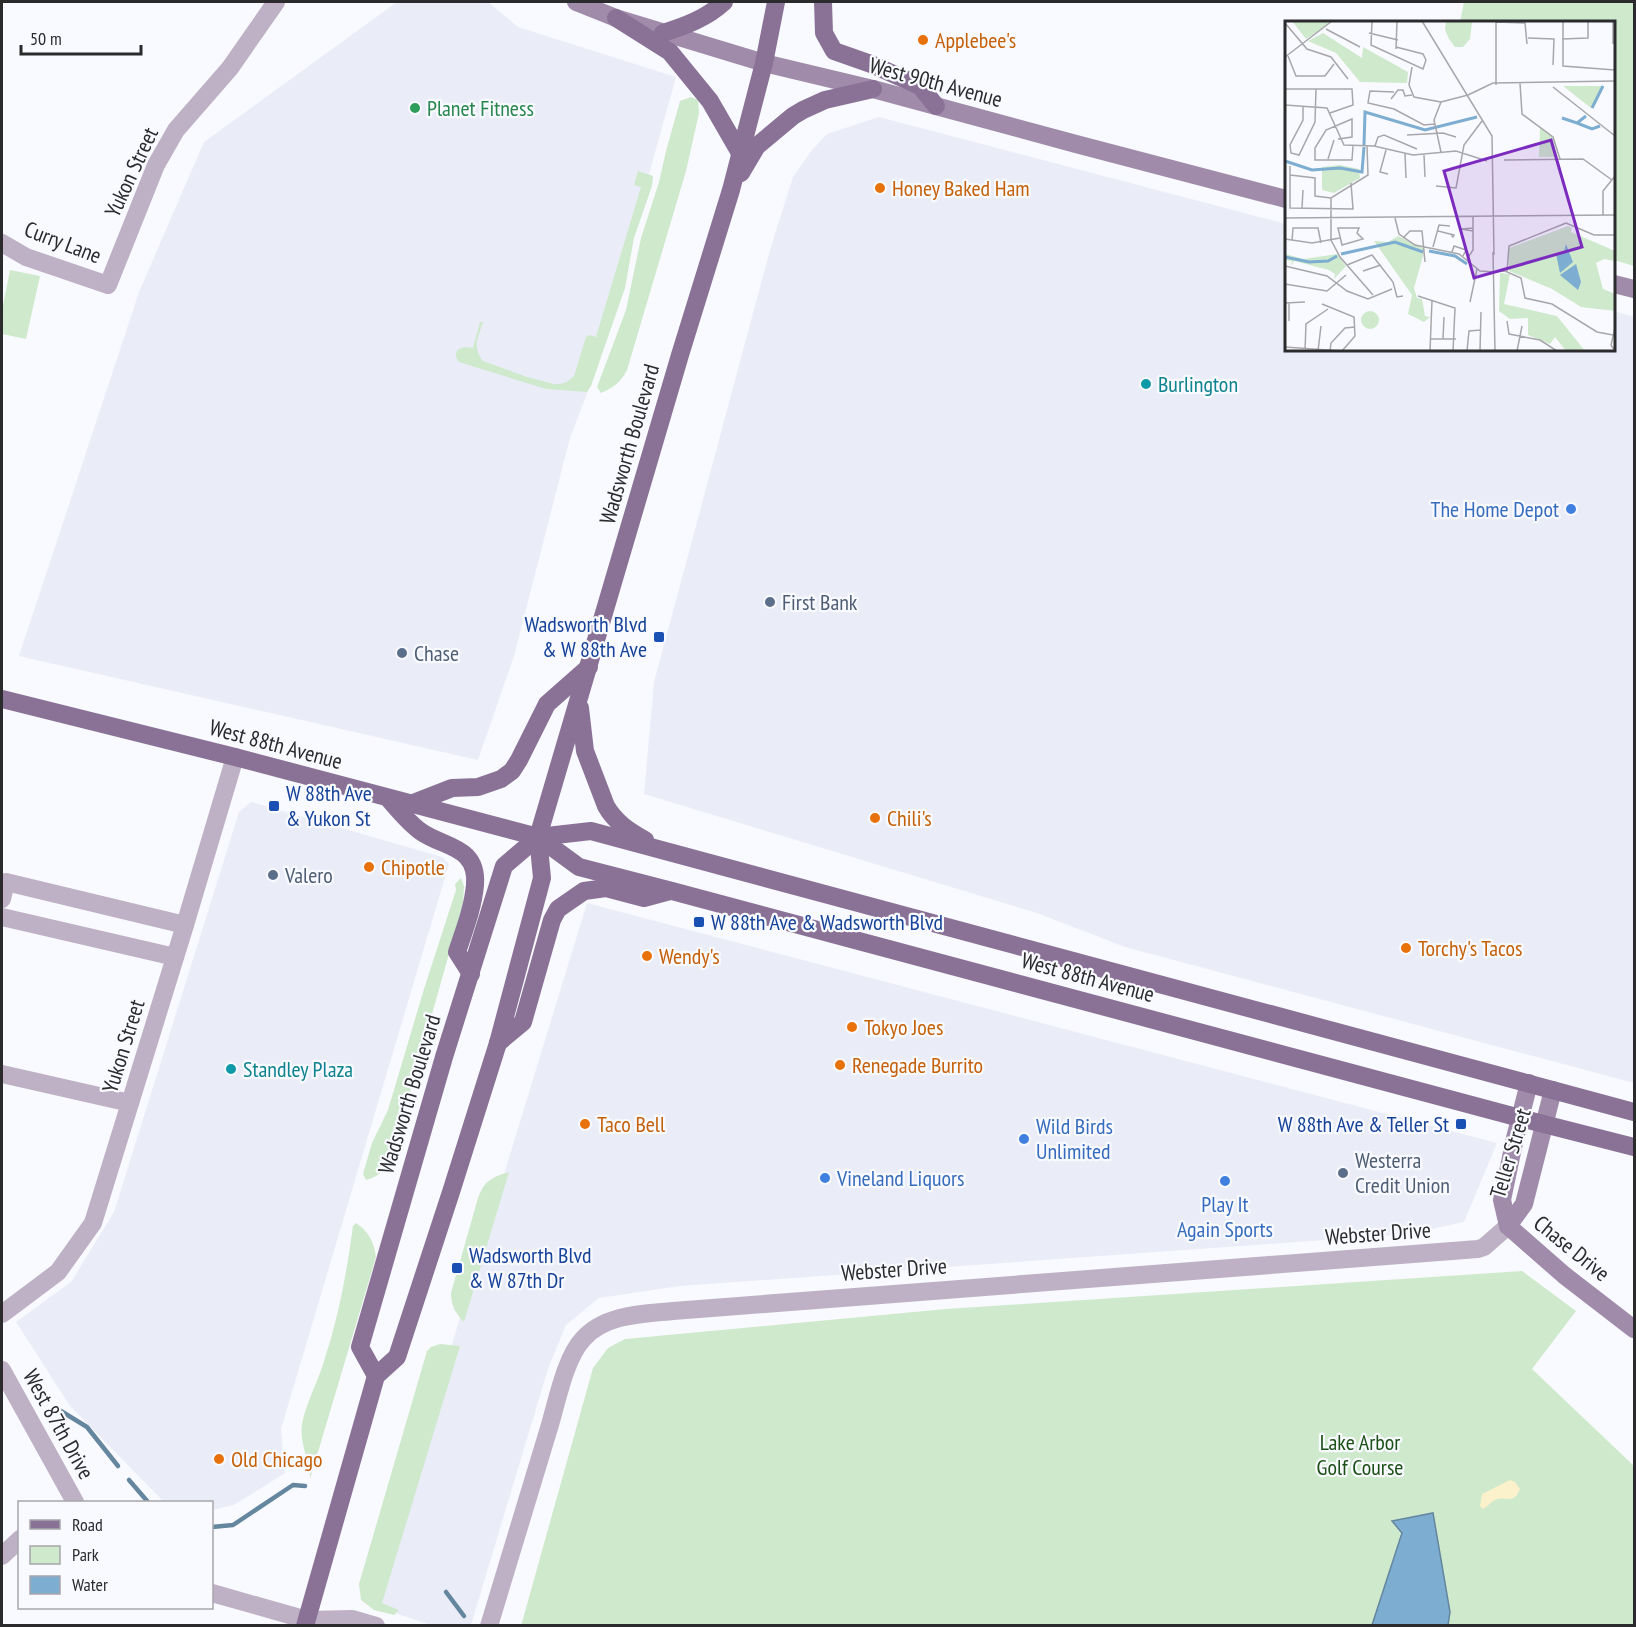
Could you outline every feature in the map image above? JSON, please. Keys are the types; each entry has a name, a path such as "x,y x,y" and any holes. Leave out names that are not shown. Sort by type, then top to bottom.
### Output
{"main road":[{"path":"663,33 691,24 724,2"},
{"name":"Wadsworth Boulevard","path":"538,837 504,866 444,1057 360,1347 376,1376 397,1357 498,1043 542,878 538,837 731,190 764,63 777,2"},
{"path":"823,2 824,33 834,51 871,64 920,86 936,106"},
{"path":"616,18 670,52 710,100 740,153"},
{"path":"731,190 757,146 793,116 825,100 873,89"},
{"path":"411,804 452,788 478,787 501,779 512,771 547,704 589,667"},
{"name":"West 88th Avenue","path":"2,699 538,837 591,831 1635,1112"},
{"path":"579,700 585,751 610,814 628,831 663,851"},
{"path":"388,798 404,818 423,833 453,846 474,867 473,898 457,952 471,974"},
{"name":"West 88th Avenue","path":"538,837 579,867 1635,1147"},
{"path":"498,1043 523,1022 552,920 558,909 584,891 606,888 644,898 672,891"},
{"path":"310,1624 376,1376"}],"street":[{"name":"Yukon Street","path":"108,285 156,165 176,130 230,68 276,2"},
{"name":"West 90th Avenue","path":"576,2 616,18 764,63 873,89 1285,198"},
{"name":"Curry Lane","path":"2,243 26,257 108,285"},
{"path":"1615,284 1635,290"},
{"name":"Yukon Street","path":"2,1314 58,1272 93,1223 234,757"},
{"path":"2,899 6,882 185,925"},
{"path":"2,917 175,957"},
{"path":"2,1074 130,1103"},
{"name":"Teller Street","path":"1508,1226 1502,1200 1529,1083"},
{"name":"Teller Street","path":"1508,1226 1524,1204 1553,1090"},
{"name":"Chase Drive","path":"1508,1226 1564,1275 1635,1329"},
{"name":"Webster Drive","path":"489,1626 573,1353 584,1338 597,1328 622,1316 1478,1249 1484,1247 1508,1226"},
{"name":"West 87th Drive","path":"2,1370 74,1501"},
{"path":"2,1556 18,1541"},
{"path":"213,1593 310,1624 352,1619 376,1626"}],"shaded area":[{"path":"397,2 488,2 518,27 676,77 590,386 570,438 514,656 478,760 19,656 139,292 204,142"},
{"path":"879,117 1285,224 1285,351 1615,351 1615,311 1634,317 1634,1083 1125,947 1037,913 644,794 654,682 770,250 793,177 812,150 827,134"},
{"path":"251,802 442,857 449,864 281,1429 285,1473 234,1505 213,1510 213,1501 163,1501 70,1406 16,1322 71,1282 114,1212 239,812"},
{"path":"587,903 1497,1143 1464,1222 1409,1234 680,1286 599,1298 566,1325 548,1369 471,1625 430,1625 372,1605"}],"green space":[{"path":"1464,2 1634,2 1634,266 1615,260 1615,21 1460,21"},
{"path":"691,97 698,100 699,113 686,171 627,370 616,384 601,393 597,387 626,310 641,238 659,182 680,101"},
{"path":"638,171 653,176 652,186 634,238 625,288 587,392 546,389 459,362 456,354 458,349 473,348 480,322 483,322 477,347 483,361 554,384 567,382 574,376 586,337 589,335 596,337 641,187 634,185"},
{"path":"10,270 40,276 26,339 2,334 2,310"},
{"path":"461,878 464,886 463,904 391,1160 381,1173 366,1180 363,1174 372,1143 388,1110 456,890 455,884"},
{"path":"509,1172 464,1322 454,1309 451,1293 478,1198 489,1180"},
{"path":"356,1223 370,1238 376,1257 310,1479 302,1438 302,1424 334,1326 353,1226"},
{"name":"Lake Arbor Golf Course","path":"1522,1271 1576,1311 1532,1369 1634,1466 1634,1625 521,1626 593,1368 608,1348 625,1339 946,1309"},
{"path":"440,1344 460,1346 382,1603 399,1610 394,1615 374,1610 361,1600 359,1584 427,1351"}],"sand":[{"path":"1510,1480 1515,1482 1520,1489 1515,1497 1495,1500 1483,1509 1480,1506 1482,1494"}],"water":[{"path":"1433,1513 1450,1612 1448,1625 1372,1625 1402,1533 1392,1521"}],"waterway":[{"path":"56,1408 87,1427 118,1466"},
{"path":"129,1480 147,1501"},
{"path":"213,1527 233,1525 293,1485 305,1486"},
{"path":"446,1592 464,1616"}],"place":[{"name":"Applebee's","path":"923,40"},
{"name":"Planet Fitness","path":"415,108"},
{"name":"Honey Baked Ham","path":"880,188"},
{"name":"Burlington","path":"1146,384"},
{"name":"The Home Depot","path":"1571,509"},
{"name":"First Bank","path":"770,602"},
{"name":"Wadsworth Blvd & W 88th Ave","path":"659,637"},
{"name":"Chase","path":"402,653"},
{"name":"W 88th Ave & Yukon St","path":"274,806"},
{"name":"Chili's","path":"875,818"},
{"name":"Chipotle","path":"369,867"},
{"name":"Valero","path":"273,875"},
{"name":"W 88th Ave & Wadsworth Blvd","path":"699,922"},
{"name":"Torchy's Tacos","path":"1406,948"},
{"name":"Wendy's","path":"647,956"},
{"name":"Tokyo Joes","path":"852,1027"},
{"name":"Renegade Burrito","path":"840,1065"},
{"name":"Standley Plaza","path":"231,1069"},
{"name":"Taco Bell","path":"585,1124"},
{"name":"W 88th Ave & Teller St","path":"1461,1124"},
{"name":"Wild Birds Unlimited","path":"1024,1139"},
{"name":"Westerra Credit Union","path":"1343,1173"},
{"name":"Vineland Liquors","path":"825,1178"},
{"name":"Play It Again Sports","path":"1225,1181"},
{"name":"Wadsworth Blvd & W 87th Dr","path":"457,1268"},
{"name":"Old Chicago","path":"219,1459"}]}
